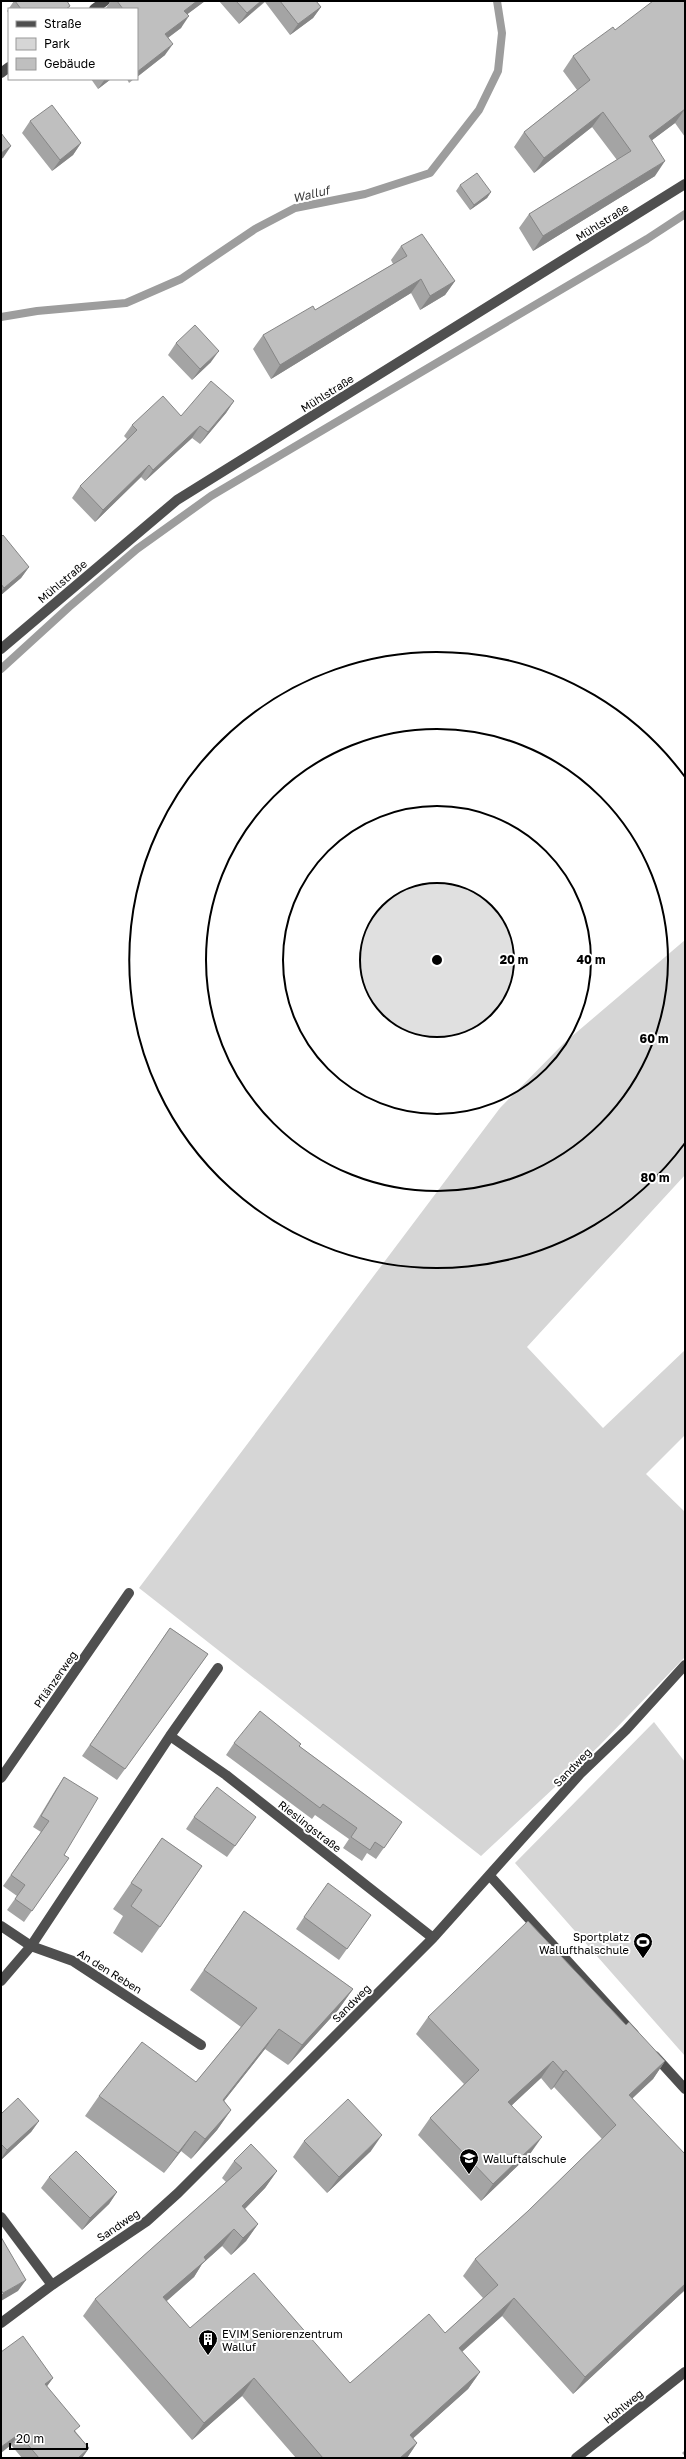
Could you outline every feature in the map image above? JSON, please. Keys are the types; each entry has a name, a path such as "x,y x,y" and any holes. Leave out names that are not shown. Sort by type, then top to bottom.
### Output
{"street":[{"path":"95,8 105,1"},
{"name":"Mühlstraße","path":"1,649 177,500 685,184"},
{"name":"Pflänzerweg","path":"1,1778 129,1593"},
{"name":"Sandweg","path":"1,2323 52,2285 147,2221 178,2193 433,1938 580,1774 626,1730 685,1665"},
{"path":"1,1980 31,1946 170,1736 218,1668"},
{"name":"Rieslingstraße","path":"170,1736 226,1775 433,1938"},
{"path":"490,1876 685,2089"},
{"name":"An den Reben","path":"1,1926 31,1946 73,1961 201,2045"},
{"path":"1,2217 52,2285"},
{"name":"Hohlweg","path":"576,2458 685,2372"}],"green space":[{"path":"685,940 685,1175 527,1347 603,1428 685,1350 685,1435 646,1474 685,1512 685,1657 599,1746 481,1856 139,1588 500,1108 564,1043"},
{"name":"Sportplatz Wallufthalschule","path":"654,1722 685,1762 685,2056 515,1863"}],"building":[{"path":"15,1 67,1 70,6 67,8 20,8"},
{"path":"117,1 197,1 184,11 189,16 165,34 173,44 138,71 138,8 122,8"},
{"path":"236,1 261,1 247,13"},
{"path":"280,1 316,1 321,7 298,24"},
{"path":"653,1 685,1 685,109 649,136 665,161 543,236 529,214 631,151 603,112 544,158 524,132 590,80 573,56 613,27 615,30"},
{"path":"52,105 81,143 60,160 30,121"},
{"path":"1,133 11,146 1,153"},
{"path":"477,173 491,192 474,205 460,185"},
{"path":"422,234 455,281 430,296 421,279 280,365 263,335 313,306 315,310 407,256 401,246"},
{"path":"195,325 219,351 200,369 176,343"},
{"path":"211,381 234,401 208,432 200,426 153,470 149,465 103,510 80,486 137,430 132,425 163,396 181,416"},
{"path":"3,535 29,567 4,588 1,584 1,537"},
{"path":"170,1628 208,1654 125,1769 90,1745"},
{"path":"260,1711 301,1744 299,1746 402,1822 384,1848 375,1842 370,1850 351,1837 357,1828 323,1804 320,1808 234,1743"},
{"path":"64,1777 98,1798 64,1855 69,1858 32,1911 15,1899 25,1885 11,1875 49,1821 41,1816"},
{"path":"217,1787 256,1817 235,1846 194,1817"},
{"path":"162,1838 202,1866 160,1927 131,1906 142,1890 131,1883"},
{"path":"328,1883 371,1915 347,1949 304,1917"},
{"path":"244,1911 353,1989 302,2045 279,2029 223,2100 231,2110 205,2139 195,2131 178,2153 99,2096 142,2042 196,2082 257,2008 204,1970"},
{"path":"528,1921 626,2025 629,2022 665,2061 629,2095 685,2154 685,2284 585,2377 514,2298 459,2348 480,2372 410,2435 417,2443 400,2458 323,2458 254,2378 204,2423 95,2299 242,2168 234,2161 251,2144 277,2171 242,2206 258,2224 243,2238 234,2229 204,2257 206,2260 163,2297 190,2328 254,2273 350,2383 429,2314 445,2333 498,2285 475,2259 528,2211 616,2125 566,2070 563,2072 553,2061 508,2102 542,2137 493,2184 430,2118 479,2070 428,2017"},
{"path":"18,2098 39,2121 7,2150 1,2144 1,2114"},
{"path":"348,2099 382,2135 339,2177 304,2141"},
{"path":"76,2151 117,2192 90,2218 49,2177"},
{"path":"1,2237 26,2280 3,2293 1,2290"},
{"path":"23,2336 53,2378 45,2384 80,2426 74,2431 89,2448 78,2458 39,2458 19,2434 1,2447 1,2352"}],"waterway":[{"name":"Walluf","path":"1,317 37,311 126,303 181,279 255,229 295,208 365,194 430,173 479,110 498,71 502,33 497,1"},
{"path":"1,669 69,607 137,549 211,496 647,239 685,214"}],"place":[{"name":"Sportplatz Wallufthalschule","path":"643,1959"},
{"name":"Walluftalschule","path":"469,2175"},
{"name":"EVIM Seniorenzentrum Walluf","path":"208,2356"}]}
